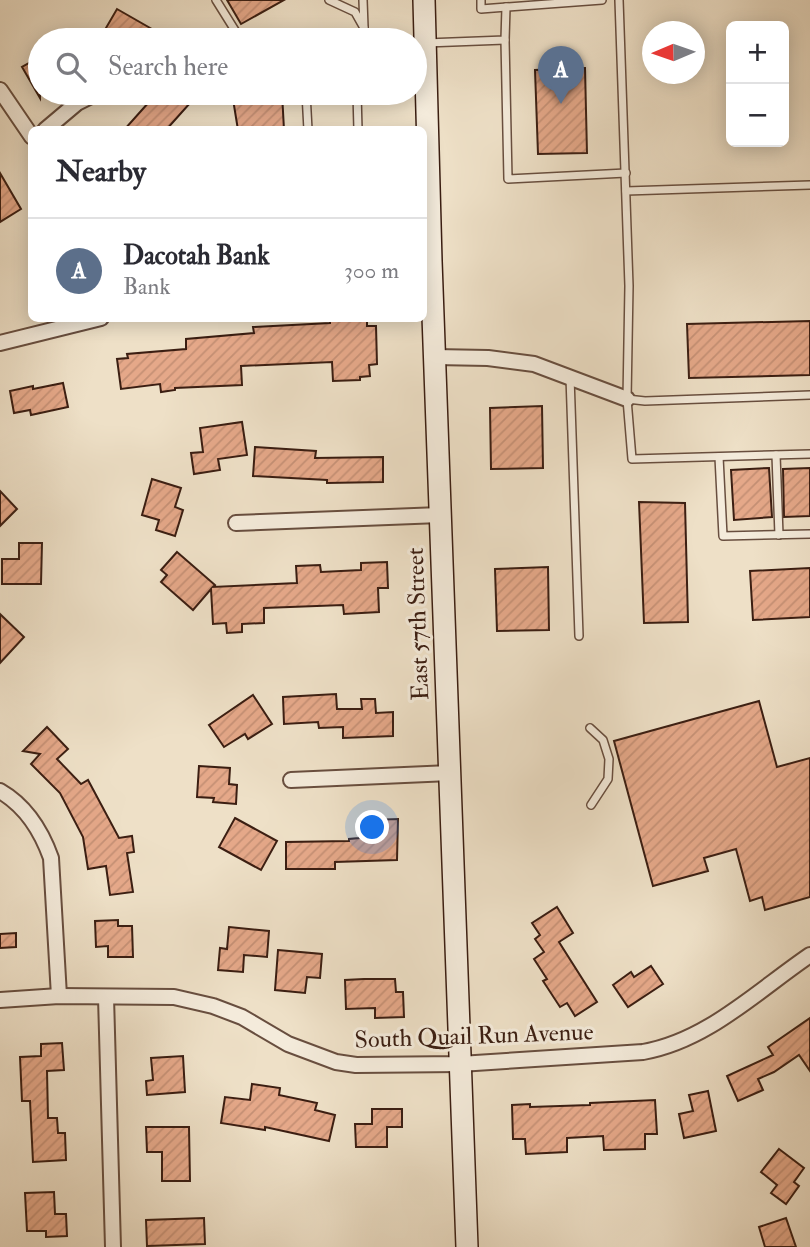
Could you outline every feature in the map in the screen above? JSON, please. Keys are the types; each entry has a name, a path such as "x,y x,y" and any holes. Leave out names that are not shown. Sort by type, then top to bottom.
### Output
{"main road":[{"name":"East 57th Street","path":"421,28 424,0"},
{"name":"East 57th Street","path":"423,105 424,126"},
{"name":"East 57th Street","path":"427,261 435,357 467,1247"}],"street":[{"path":"0,90 28,131"},
{"path":"50,126 75,105"},
{"path":"0,343 88,322"},
{"path":"435,357 534,364 627,399"},
{"path":"236,523 440,515"},
{"path":"291,780 450,773"},
{"path":"0,791 9,796 31,818 44,839 51,858 59,996"},
{"name":"South Quail Run Avenue","path":"0,1000 59,996 174,997 242,1017 288,1044 336,1062 356,1065 460,1063 662,1049 715,1023 810,955"},
{"path":"106,997 113,1247"}],"lane":[{"path":"216,0 234,28"},
{"path":"329,0 355,12 364,28"},
{"path":"363,0 364,28"},
{"path":"481,0 481,9 602,0"},
{"path":"619,0 629,286 627,399 632,459 810,454"},
{"path":"506,7 508,179 626,173"},
{"path":"427,44 505,40"},
{"path":"307,105 308,126"},
{"path":"357,105 358,126"},
{"path":"626,191 810,185"},
{"path":"570,376 579,636"},
{"path":"627,399 645,401 810,395"},
{"path":"776,455 779,535"},
{"path":"719,457 723,536 810,534"},
{"path":"590,728 603,740 608,759 608,779 591,805"}],"building":[{"path":"227,0 284,0 241,24"},
{"path":"117,9 150,28 106,28"},
{"path":"28,64 28,77 22,67"},
{"path":"585,68 587,153 538,154 535,70"},
{"path":"146,105 188,105 170,126 128,126"},
{"path":"234,105 283,105 284,126 237,126"},
{"path":"0,173 21,209 0,222"},
{"path":"810,321 810,375 689,378 687,324"},
{"path":"367,322 367,326 376,326 377,364 369,365 370,376 360,377 360,380 333,381 332,362 241,366 242,385 175,388 161,392 160,384 121,389 117,359 128,358 127,354 186,349 186,339 254,333 253,327"},
{"path":"63,383 68,407 31,415 30,410 14,413 10,391"},
{"path":"542,406 543,468 491,469 490,408"},
{"path":"242,422 247,455 218,459 220,470 194,474 191,453 203,452 200,428"},
{"path":"255,447 316,451 315,458 383,457 383,482 327,483 327,480 253,476"},
{"path":"769,468 772,517 734,520 731,470"},
{"path":"810,468 810,516 784,517 783,469"},
{"path":"152,479 181,488 175,507 183,510 175,536 156,530 159,520 142,515"},
{"path":"0,491 17,509 0,526"},
{"path":"639,502 685,503 688,622 644,623"},
{"path":"19,543 42,543 41,584 2,584 2,559 19,559"},
{"path":"177,552 215,585 213,587 297,583 296,566 320,565 321,572 361,570 361,563 387,562 388,588 378,588 379,612 344,614 343,605 264,608 264,623 242,624 242,632 227,633 226,623 213,624 211,589 193,610 161,582 167,575 161,570"},
{"path":"548,567 549,630 497,631 495,569"},
{"path":"810,568 810,617 753,620 750,571"},
{"path":"0,614 24,637 0,663"},
{"path":"336,694 337,709 362,709 361,699 375,699 376,713 393,712 393,736 343,738 343,727 319,728 318,722 284,724 283,697"},
{"path":"253,695 272,724 248,739 245,734 224,747 209,725"},
{"path":"759,701 777,767 810,758 810,897 765,910 762,897 750,901 736,849 704,858 708,871 653,886 614,741"},
{"path":"47,727 68,749 57,759 81,784 88,780 119,838 132,836 134,852 127,853 133,892 110,895 106,866 88,869 83,837 60,793 31,764 40,754 23,751"},
{"path":"199,766 230,768 229,784 237,785 236,804 197,797"},
{"path":"235,818 277,841 261,870 219,847"},
{"path":"398,819 397,860 335,862 335,869 286,869 286,842 349,841 359,838 359,832 370,832 370,820"},
{"path":"557,907 573,933 559,942 597,1002 575,1016 567,1003 560,1007 543,981 547,979 534,959 544,952 535,939 540,935 532,923"},
{"path":"118,920 118,926 132,926 133,957 108,957 108,946 96,947 95,921"},
{"path":"229,927 269,931 267,957 244,955 243,972 218,970 220,948 227,949"},
{"path":"16,933 16,947 0,948 0,934"},
{"path":"278,950 322,954 320,978 307,977 305,993 275,990"},
{"path":"651,966 663,984 628,1007 613,985 631,972 634,977"},
{"path":"395,979 396,992 403,992 404,1017 375,1018 375,1008 346,1009 345,980"},
{"path":"810,1018 810,1071 799,1055 758,1079 763,1090 738,1101 727,1076 773,1055 768,1047"},
{"path":"62,1043 64,1070 47,1071 48,1118 57,1118 58,1133 65,1133 66,1160 33,1162 30,1101 22,1101 20,1057 41,1056 41,1044"},
{"path":"183,1056 185,1092 147,1095 146,1081 153,1080 151,1058"},
{"path":"252,1084 280,1088 279,1095 317,1103 315,1110 335,1115 329,1141 265,1127 265,1130 221,1123 225,1097 250,1100"},
{"path":"708,1091 716,1131 684,1138 679,1114 693,1111 689,1095"},
{"path":"655,1100 657,1134 645,1134 645,1149 604,1150 603,1136 567,1138 567,1152 526,1154 525,1139 513,1139 512,1105 590,1105"},
{"path":"372,1109 402,1109 402,1127 387,1127 387,1147 356,1147 355,1124 372,1124"},
{"path":"146,1127 189,1127 190,1181 162,1181 162,1152 147,1152"},
{"path":"779,1149 804,1168 794,1182 799,1186 786,1204 771,1193 777,1185 761,1172"},
{"path":"54,1192 55,1214 66,1214 67,1236 46,1237 46,1231 27,1231 25,1193"},
{"path":"204,1218 205,1244 147,1246 146,1220"},
{"path":"786,1218 796,1247 765,1247 759,1227"}],"place":[{"name":"Dacotah Bank","path":"561,104"}]}
